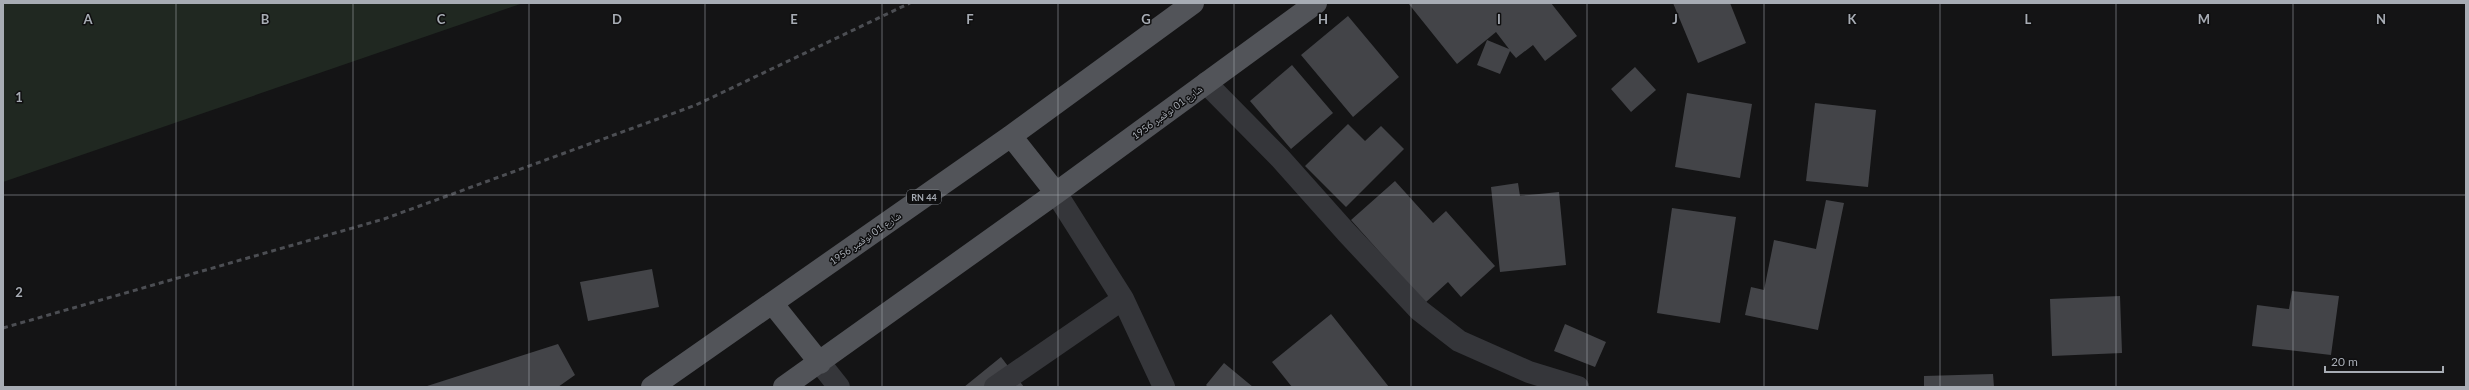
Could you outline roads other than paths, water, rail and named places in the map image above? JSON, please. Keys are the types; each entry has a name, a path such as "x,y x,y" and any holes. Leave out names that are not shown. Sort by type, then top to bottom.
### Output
{"main road":[{"name":"شارع 01 نوفمبر 1956","path":"652,387 1011,136 1193,3"},
{"name":"شارع 01 نوفمبر 1956","path":"784,387 820,363 1056,193 1316,3"},
{"path":"1011,136 1056,193"},
{"path":"772,303 820,363"}],"street":[{"path":"1206,83 1280,158 1346,232 1419,310 1459,341 1529,372 1578,387"},
{"path":"1056,193 1123,299 1164,387"},
{"path":"995,387 1123,299"},
{"path":"820,363 839,387"}],"railway":[{"path":"3,328 384,219 696,105 910,3"}]}
